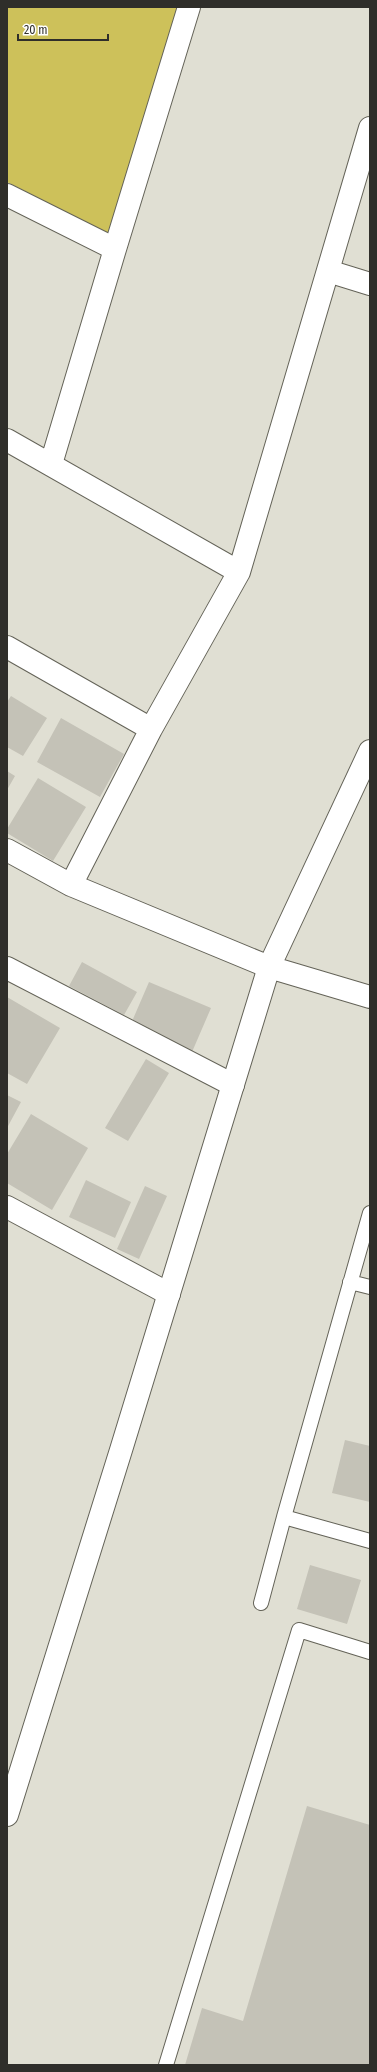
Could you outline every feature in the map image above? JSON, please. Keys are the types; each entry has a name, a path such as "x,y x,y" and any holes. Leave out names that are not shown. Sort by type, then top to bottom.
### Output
{"street":[{"path":"51,464 115,248 190,7"},
{"path":"71,885 151,729 238,572 370,128"},
{"path":"7,194 115,248"},
{"path":"328,271 370,284"},
{"path":"7,440 238,572"},
{"path":"7,647 151,729"},
{"path":"7,1815 269,967 370,751"},
{"path":"7,850 71,885 269,967 370,997"},
{"path":"7,968 233,1084"},
{"path":"7,1207 169,1294"}],"lane":[{"path":"261,1603 370,1213"},
{"path":"350,1282 370,1287"},
{"path":"284,1517 370,1541"},
{"path":"166,2065 299,1630 370,1652"}],"shaded area":[{"path":"7,7 181,7 111,235 7,182"}],"building":[{"path":"11,696 47,718 23,756 7,747 7,702"},
{"path":"61,718 124,754 100,797 37,762"},
{"path":"7,771 15,776 7,790"},
{"path":"38,778 86,807 53,861 7,833 7,829"},
{"path":"82,962 137,992 124,1015 69,986"},
{"path":"149,982 211,1008 192,1052 130,1026"},
{"path":"7,997 60,1028 27,1084 7,1073"},
{"path":"146,1059 169,1073 128,1141 105,1128"},
{"path":"7,1095 21,1102 7,1128"},
{"path":"31,1114 88,1148 52,1210 7,1183 7,1154"},
{"path":"86,1180 131,1202 115,1238 69,1217"},
{"path":"145,1186 167,1196 139,1259 117,1249"},
{"path":"345,1440 370,1446 370,1502 332,1493"},
{"path":"310,1565 361,1580 347,1624 297,1609"},
{"path":"307,1806 370,1825 370,2065 185,2065 202,2008 243,2021"}]}
